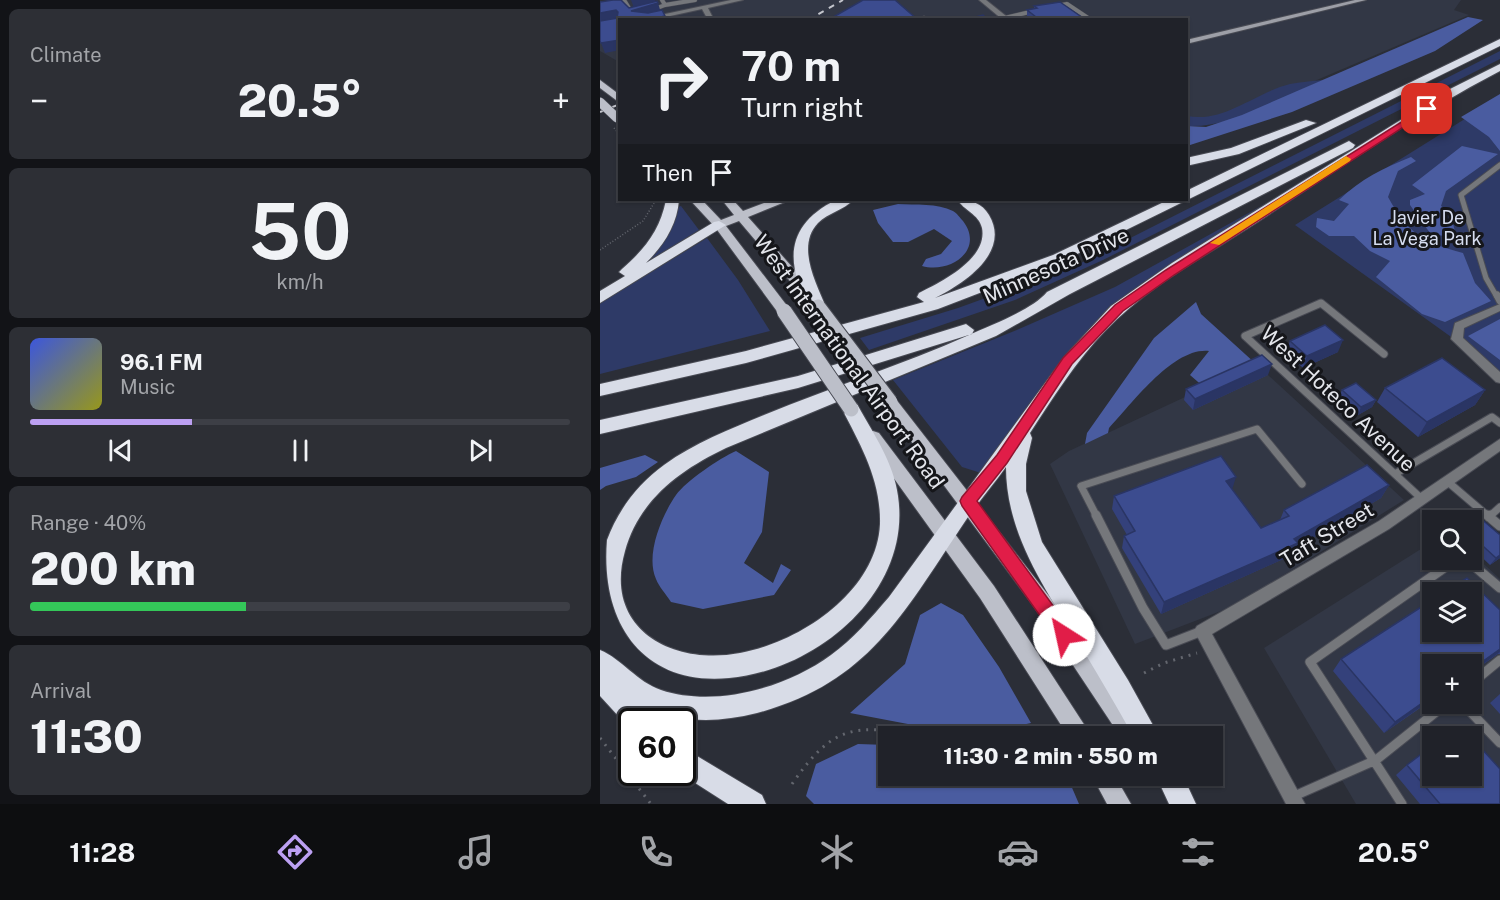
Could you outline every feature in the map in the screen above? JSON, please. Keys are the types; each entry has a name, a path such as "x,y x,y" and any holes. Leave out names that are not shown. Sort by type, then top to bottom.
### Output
{"highway":[{"path":"1188,195 1435,76 1500,42"},
{"name":"Minnesota Drive","path":"600,427 798,382 922,345 1063,292 1500,67"},
{"path":"1188,161 1253,145 1435,76"},
{"path":"600,662 620,681 639,694 663,705 692,709 721,708 754,702 783,692 836,665 873,633 936,550 968,501 1002,459 1068,361 1119,308 1207,248 1465,85"},
{"path":"600,292 633,268 654,245 667,226 672,201"},
{"path":"818,307 801,265 802,237 818,217 844,201"},
{"path":"846,330 938,291 954,282 978,261 989,241 987,224 976,208 965,201"},
{"name":"Minnesota Drive","path":"600,390 707,367 932,305 1016,275 1176,201"},
{"path":"600,298 719,225"},
{"path":"851,409 879,466 888,491 890,519 888,543 877,571 846,611 825,628 776,655 724,668 701,667 671,660 636,642 614,610 610,594 612,555 628,516 658,480 700,451 798,408 1000,328 1063,292"},
{"path":"1036,409 1019,446 1016,463 1015,482 1022,514 1057,589 1142,726"},
{"path":"600,678 627,708"},
{"path":"696,769 753,804"},
{"path":"1174,786 1184,804"}],"main road":[{"path":"600,83 618,98"},
{"path":"600,102 618,119"},
{"name":"West International Airport Road","path":"697,201 719,225 784,311 851,409 946,534 993,600 1074,726"},
{"name":"West International Airport Road","path":"728,201 818,307 968,501 1041,602 1125,726"},
{"path":"719,225 741,214 778,201"},
{"path":"1109,786 1120,804"},
{"path":"1164,786 1176,804"}],"street":[{"path":"638,16 740,0"},
{"path":"982,0 1007,18"},
{"path":"1188,41 1363,0"},
{"path":"704,7 710,18"},
{"path":"1500,307 1459,326 1457,339 1500,379"},
{"name":"Taft Street","path":"1202,631 1298,577 1423,500 1500,444"},
{"path":"1202,631 1294,800"}],"lane":[{"path":"624,0 630,11 638,16"},
{"path":"662,0 665,6"},
{"path":"646,11 695,0"},
{"path":"1047,8 1067,4 1088,18"},
{"path":"1007,18 1038,10"},
{"path":"1500,165 1461,195 1486,278 1500,301"},
{"name":"West Hoteco Avenue","path":"1384,354 1321,303 1245,336 1423,500"},
{"path":"1395,474 1492,417 1500,423"},
{"name":"Taft Street","path":"1202,631 1166,645 1143,608 1081,486 1257,429 1302,484"},
{"path":"1448,482 1500,526"},
{"path":"1489,517 1500,507"},
{"path":"1402,804 1376,760 1310,662 1441,570"},
{"path":"1479,570 1500,588"},
{"path":"1482,675 1500,660"},
{"path":"1294,800 1376,760 1434,714"},
{"path":"1472,714 1500,743"}],"path":[{"path":"600,250 642,220 655,201"},
{"path":"1144,673 1164,663 1212,650"},
{"path":"792,784 813,754 838,734 878,730"},
{"path":"600,738 651,804"}],"shaded area":[{"path":"614,0 1461,0 1454,10 1469,15 1216,123 1188,120 1188,18 618,18 618,61 600,51 600,2"},
{"path":"1256,364 1404,500 1234,606 1135,644 1050,464 1069,451"},
{"path":"1422,548 1422,570 1482,570 1482,562 1500,579 1500,804 1356,804 1264,648"}],"green space":[{"path":"1468,17 1483,20 1435,51 1292,112 1188,146 1188,126 1206,127 1242,115"},
{"path":"1500,51 1500,59 1103,260 1015,300 869,350 860,338 958,308 1079,264"},
{"path":"1323,80 1239,117 1222,122 1188,126 1188,116 1201,117 1227,111 1277,88 1294,83"},
{"path":"1500,94 1500,151 1489,137 1461,117"},
{"name":"Javier De La Vega Park","path":"1500,97 1500,372 1295,225"},
{"path":"1462,146 1498,154 1446,191 1441,206 1450,212 1457,239 1430,233 1410,205 1410,200 1425,194 1412,185"},
{"path":"1411,157 1416,161 1398,171 1388,197 1395,210 1418,235 1437,245 1463,253 1475,283 1491,301 1445,322 1422,314 1376,277 1390,261 1370,251 1354,236 1329,236 1316,227 1317,218 1334,221 1349,204 1339,200 1364,180"},
{"path":"1292,189 1126,298 981,473 962,467 893,380 1115,287"},
{"path":"898,204 947,208 954,212 969,232 970,241 967,250 953,263 933,268 922,266 926,259 941,254 952,241 934,229 908,242 893,242 878,223 873,210"},
{"path":"681,206 699,230 643,265 678,207"},
{"path":"707,238 738,280 770,331 600,374 600,303"},
{"path":"1196,302 1201,314 1256,364 1205,388 1190,375 1209,351 1195,352 1181,358 1141,392 1109,428 1108,433 1085,444 1087,433 1154,338"},
{"path":"1500,319 1500,360 1468,336"},
{"path":"736,451 769,472 762,532 744,563 773,583 781,564 791,570 774,595 703,609 671,602 657,582 653,569 654,547 661,524 676,495 687,483"},
{"path":"645,455 658,462 636,477 600,490 600,468"},
{"path":"941,603 963,615 999,667 1031,723 1017,726 918,726 850,713 905,664 920,615"},
{"path":"858,744 878,745 878,786 1071,786 1079,804 814,804 806,796 816,764"}],"building":[{"path":"621,0 629,8 657,1 658,3 631,11 648,13 662,10 665,16 618,18 618,40 601,43 600,21 617,18 618,12 616,10 600,13 600,2"},
{"path":"863,0 895,0 916,18 832,18"},
{"path":"1060,2 1083,18 1037,18 1027,10 1037,8 1034,6"},
{"path":"1325,325 1343,340 1307,356 1290,341"},
{"path":"1262,355 1272,364 1195,399 1186,389"},
{"path":"1442,358 1485,390 1427,422 1385,388"},
{"path":"1356,383 1376,400 1361,407 1342,390"},
{"path":"1221,456 1236,477 1226,481 1261,528 1289,516 1284,510 1367,465 1389,485 1294,539 1298,543 1164,602 1124,536 1135,531 1114,496"},
{"path":"1482,520 1500,535 1500,555 1496,558 1482,545"},
{"path":"1482,593 1500,610 1500,649 1482,662 1482,654 1422,654 1422,703 1395,722 1341,659 1422,606 1422,642 1482,642"},
{"path":"1482,749 1500,769 1500,804 1440,804 1425,786 1482,786"},
{"path":"1422,754 1422,783 1407,765"}],"railway":[{"path":"812,18 843,0"},
{"path":"600,112 618,105"}],"slow traffic":[{"path":"1216,243 1346,159"}],"route":[{"path":"1064,635 968,501 1002,459 1068,361 1119,308 1170,272 1427,109"}]}
